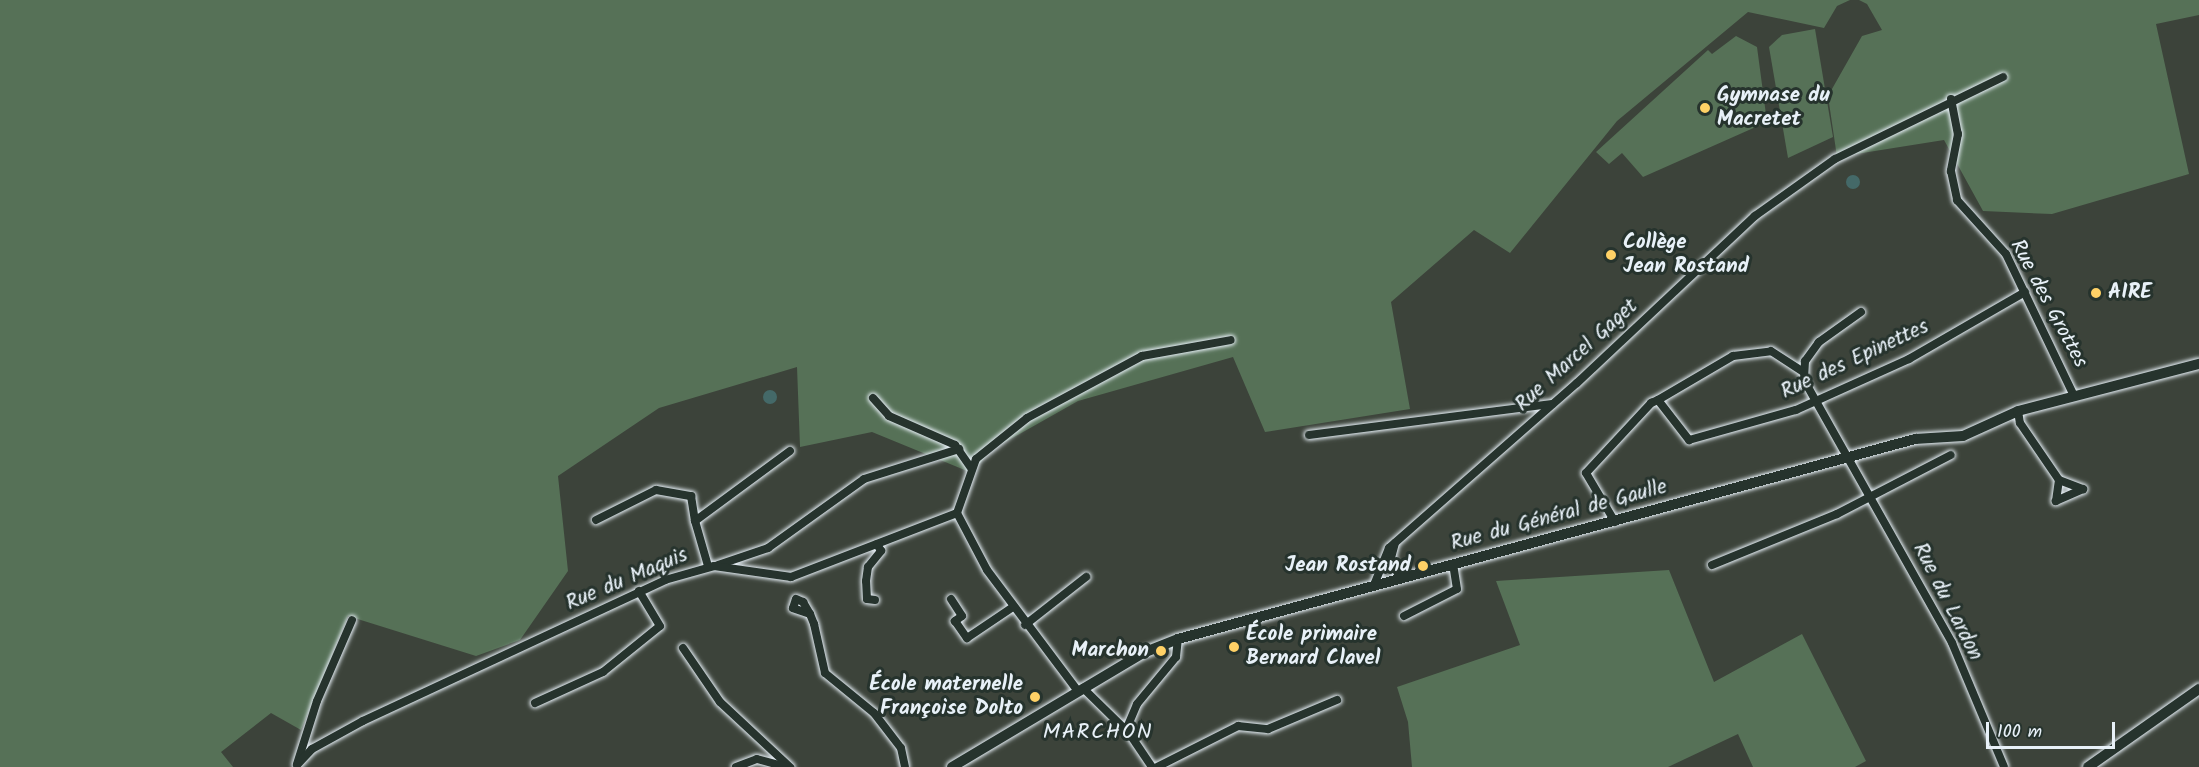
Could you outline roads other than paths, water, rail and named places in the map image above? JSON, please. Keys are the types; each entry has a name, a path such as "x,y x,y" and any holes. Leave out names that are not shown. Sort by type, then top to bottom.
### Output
{"main road":[{"name":"Rue du Général de Gaulle","path":"952,767 1081,690 1178,639 1915,439 1963,436 2018,411 2199,364"},
{"path":"2088,767 2199,689"}],"street":[{"name":"Rue Marcel Gaget","path":"1374,585 1381,560 1396,542 1554,404 1755,216 1835,159 1951,99 2003,76"},
{"name":"Rue des Grottes","path":"1951,99 1958,134 1951,171 1957,200 2006,254 2074,396"},
{"name":"Rue des Epinettes","path":"1658,400 1689,440 1796,411 1909,359 2025,292"},
{"path":"1615,522 1586,473 1639,411 1732,356 1771,351 1802,370 1819,342 1861,312"},
{"path":"1152,767 1126,730 1081,690 1025,625 957,513 971,468 996,441 1067,393 1142,356 1231,340"},
{"name":"Rue du Lardon","path":"1802,370 1952,643 2004,767"},
{"path":"873,398 890,416 959,449 971,468"},
{"path":"1309,435 1554,404"},
{"path":"2018,411 2020,423 2059,480"},
{"path":"596,520 656,490 691,496 695,521 711,566 768,548 864,479 959,449"},
{"path":"695,521 790,451"},
{"path":"1712,565 1798,532 1951,455"},
{"name":"Rue du Maquis","path":"296,766 312,749 363,721 639,591 711,566 791,577 957,513"},
{"path":"1396,542 1391,558 1400,578"},
{"path":"875,600 867,600 866,581 868,567 881,551 877,544"},
{"path":"1404,616 1457,589 1454,564"},
{"path":"1025,625 1086,577"},
{"path":"535,703 585,683 660,626 639,591"},
{"path":"951,599 962,616 955,621 967,638 1013,607"},
{"path":"810,614 825,673 874,713 901,748 905,767"},
{"path":"296,766 317,700 352,620"},
{"path":"1126,730 1144,694 1176,657 1178,639"},
{"path":"683,648 720,702 788,767"},
{"path":"1157,767 1238,726 1268,729 1337,700"},
{"path":"736,767 757,759 788,767"}],"water":[{"path":"1853,175 1858,177 1860,182 1858,187 1853,189 1848,187 1846,182 1848,177"},
{"path":"767,390 773,390 777,397 773,404 767,404 763,400 763,394"}],"place":[{"name":"Gymnase du Macretet","path":"1705,108"},
{"name":"Collège Jean Rostand","path":"1611,255"},
{"name":"AIRE","path":"2096,293"},
{"name":"Jean Rostand","path":"1423,566"},
{"name":"École primaire Bernard Clavel","path":"1234,647"},
{"name":"Marchon","path":"1161,651"},
{"name":"École maternelle Françoise Dolto","path":"1035,697"}],"district":[{"name":"MARCHON","path":"1098,733"}]}
